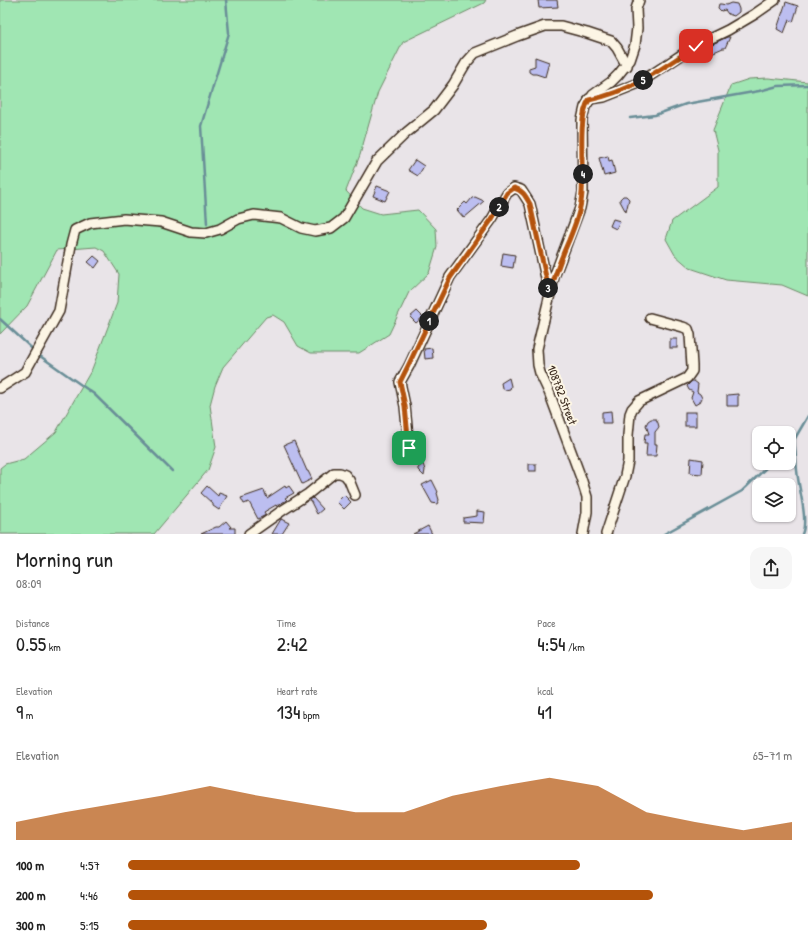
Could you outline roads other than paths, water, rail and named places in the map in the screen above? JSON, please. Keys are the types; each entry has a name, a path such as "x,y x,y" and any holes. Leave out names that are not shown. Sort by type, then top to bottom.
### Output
{"street":[{"name":"108782 Street","path":"583,534 587,512 587,497 582,478 538,365 537,349 554,277 580,208 582,192 582,120 585,107 593,95 611,82 627,66 633,55 637,28 636,9 638,0"},
{"path":"589,100 604,97 639,83 696,46 728,30 775,0"},
{"path":"0,388 25,372 59,311 75,230 90,223 124,219 161,222 191,232 206,233 220,230 238,219 254,215 281,218 302,228 315,231 331,228 344,218 378,161 406,133 434,110 453,85 466,63 475,53 545,26 561,26 611,41 617,48 627,66"},
{"path":"409,448 405,406 400,386 401,378 450,278 492,219 507,193 514,188 518,189 524,194 530,204 550,295"},
{"path":"606,534 626,471 630,414 632,409 639,401 687,378 692,371 691,347 688,329 650,318"},
{"path":"248,534 308,494 334,473 340,473 349,480 355,495"}],"waterway":[{"path":"207,224 201,126 229,33 226,0"},
{"path":"630,118 655,115 686,104 759,91 778,86 808,85"},
{"path":"0,319 40,356 94,394 172,471"},
{"path":"796,437 808,416"},
{"path":"796,462 804,515 804,528 802,534"},
{"path":"664,534 742,491 764,470"}]}
